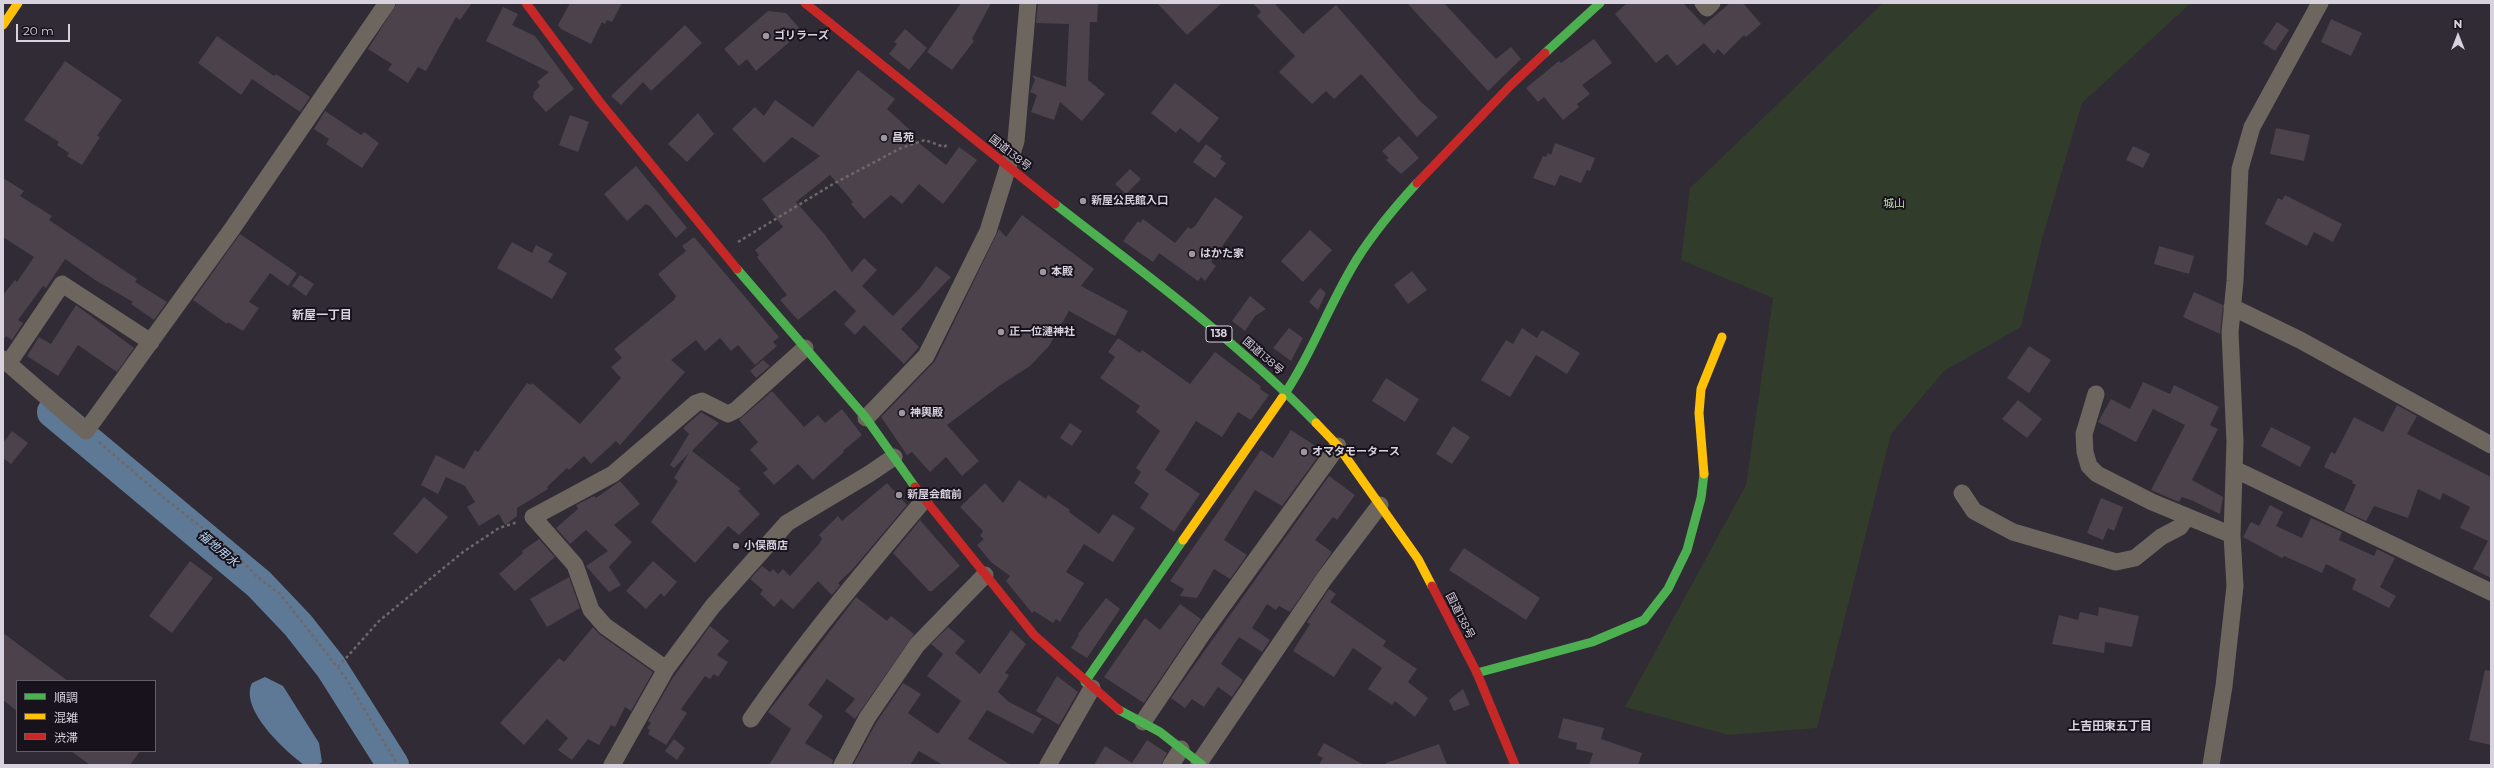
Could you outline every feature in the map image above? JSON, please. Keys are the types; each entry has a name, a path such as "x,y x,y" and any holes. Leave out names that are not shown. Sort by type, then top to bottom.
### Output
{"main road":[{"path":"3,25 18,3"},
{"path":"526,3 599,101 723,252 866,418 924,500 1034,635 1115,708 1160,732 1200,764"},
{"name":"国道138号","path":"805,3 961,130 1210,326 1286,392 1338,446 1418,559 1477,674 1515,765"},
{"path":"1088,685 1286,392 1308,357 1357,259 1401,200 1511,85 1600,3"},
{"path":"1477,674 1592,642 1644,620 1668,589 1687,550 1701,498 1704,479 1699,413 1701,389 1722,337"}],"street":[{"path":"151,342 62,284 6,362 86,432 151,342 232,229 387,3"},
{"path":"866,418 926,356 988,231 1016,140 1028,3"},
{"path":"1703,3 1707,8 1712,3"},
{"path":"2211,765 2224,686 2235,586 2232,535 2234,469 2230,332 2240,169 2252,127 2320,3"},
{"path":"2232,307 2300,340 2491,445"},
{"path":"666,669 605,626 591,610 575,565 533,517 613,474 696,403 702,401 728,414 736,410 805,348"},
{"path":"2096,394 2084,434 2085,452 2089,466 2097,474 2187,517 2232,535"},
{"path":"1143,722 1212,621 1338,446"},
{"path":"612,765 666,669 712,607 787,523 869,474 894,457"},
{"path":"2234,469 2491,592"},
{"path":"1962,493 1974,511 2007,530 2116,562 2135,558 2161,537 2180,527 2187,517"},
{"path":"751,718 774,686 861,575 924,500"},
{"path":"1200,764 1324,579 1380,505"},
{"path":"842,765 867,718 917,645 985,575"},
{"path":"1048,765 1088,685"},
{"path":"1171,765 1181,749"}],"path":[{"path":"723,252 827,188 901,148 925,140 944,147 961,130"},
{"path":"86,432 164,498 236,554 255,575 280,594 338,667 398,765"},
{"path":"338,667 379,621 463,552 499,528 533,517"}],"green space":[{"name":"城山","path":"1883,3 2191,3 2082,103 2042,239 2021,327 1944,371 1891,434 1817,728 1729,735 1625,707 1746,485 1773,298 1681,260 1690,188"}],"water":[{"path":"265,677 283,686 319,743 322,762 318,765 304,765 296,759 276,740 258,717 252,705 250,693 252,683"}],"building":[{"path":"397,3 472,3 460,20 456,17 426,71 418,67 408,83 388,70 392,64 368,49"},
{"path":"570,3 622,3 612,22 607,20 605,24 602,22 591,44 561,29 558,25"},
{"path":"961,3 991,3 972,39 974,41 952,70 927,52"},
{"path":"1038,3 1098,3 1097,22 1090,22 1088,80 1105,94 1082,121 1060,102 1054,120 1031,112 1037,95 1030,92 1035,80 1032,75 1066,87 1069,24 1036,23"},
{"path":"1157,3 1222,3 1187,35"},
{"path":"1253,3 1274,3 1303,34 1336,5 1421,102 1438,117 1417,137 1361,74 1334,99 1326,91 1312,104 1279,72 1295,56 1257,16 1261,12"},
{"path":"1407,3 1444,3 1496,59 1511,47 1521,59 1488,91"},
{"path":"1627,3 1683,3 1704,25 1730,3 1743,3 1761,24 1746,37 1744,35 1724,55 1718,49 1714,54 1704,43 1677,66 1667,54 1656,63 1615,14"},
{"path":"503,7 518,14 512,25 535,36 574,89 546,112 533,98 534,92 540,86 537,82 549,72 486,41"},
{"path":"768,11 786,13 802,31 756,71 747,59 739,66 724,49"},
{"path":"2331,19 2362,33 2351,56 2321,42"},
{"path":"2277,22 2289,30 2275,51 2263,43"},
{"path":"685,25 702,43 651,91 643,82 621,105 611,96"},
{"path":"905,29 927,48 909,70 889,54 897,44 894,42"},
{"path":"217,36 274,76 276,74 310,97 300,112 252,79 241,95 198,63"},
{"path":"1594,39 1612,63 1582,85 1590,94 1577,104 1579,107 1563,120 1544,97 1538,102 1526,88 1559,61 1561,63"},
{"path":"65,61 122,100 97,136 100,137 82,165 67,156 69,153 57,145 59,142 24,120"},
{"path":"858,70 895,99 887,109 911,131 908,134 946,165 959,147 977,160 943,204 919,184 902,204 891,195 864,219 851,204 853,202 830,175 796,202 825,235 852,272 864,258 877,270 862,286 893,316 920,288 936,266 951,277 901,329 919,347 904,364 864,325 855,335 844,324 856,311 835,290 798,320 780,300 787,295 757,257 759,255 755,250 783,227 762,199 820,156 792,137 764,163 732,129 755,107 764,116 775,100 813,127"},
{"path":"1175,83 1219,118 1199,143 1180,128 1176,133 1151,113"},
{"path":"325,111 361,135 364,132 379,143 362,168 326,144 329,139 314,129"},
{"path":"698,113 714,134 687,162 668,144"},
{"path":"570,115 589,122 578,152 559,145"},
{"path":"2276,128 2310,135 2304,161 2270,154"},
{"path":"1399,136 1419,158 1401,174 1386,160 1389,158 1382,151"},
{"path":"1555,143 1595,158 1590,171 1587,170 1581,183 1560,175 1555,186 1533,178 1543,156 1546,157 1548,153 1551,155"},
{"path":"1206,144 1222,156 1220,159 1226,163 1215,178 1193,162"},
{"path":"2133,146 2150,154 2143,168 2126,160"},
{"path":"636,166 687,228 676,238 650,206 646,204 627,221 604,194"},
{"path":"1130,169 1141,179 1126,194 1115,184"},
{"path":"3,178 24,191 20,196 52,216 49,220 137,279 135,282 167,302 154,320 131,304 133,302 95,280 65,259 46,288 43,286 18,320 23,323 12,340 6,336 3,340 3,295 15,280 17,282 34,257 3,237"},
{"path":"2285,195 2342,224 2333,242 2314,232 2307,246 2265,224 2278,198 2282,200"},
{"path":"1215,197 1243,217 1211,262 1216,266 1205,281 1201,277 1198,281 1159,253 1153,262 1123,241 1138,221 1140,223 1143,219 1175,243 1188,227 1191,229 1195,226"},
{"name":"正一位漣神社","path":"1022,215 1094,269 1081,286 1128,311 1115,336 1069,311 1049,346 1030,366 999,386 947,425 979,461 962,476 946,457 930,472 912,452 907,455 881,417 935,361 999,229 1006,237"},
{"path":"1310,230 1332,250 1303,282 1281,261"},
{"path":"240,234 297,273 288,286 270,273 249,302 259,308 243,331 228,322 227,324 193,300"},
{"path":"694,237 779,337 773,342 777,346 755,365 738,345 731,351 720,338 705,351 696,340 671,360 685,372 620,445 616,441 591,464 584,456 569,470 567,468 547,487 548,489 517,508 517,516 505,525 499,514 479,526 467,507 475,502 465,486 446,477 438,494 421,485 436,455 464,469 475,450 478,452 527,383 531,385 532,383 580,424 621,378 611,367 622,358 614,349 674,300 676,296 658,274 686,251 682,246"},
{"path":"512,242 532,253 536,245 553,254 548,262 567,273 552,299 497,268"},
{"path":"2159,246 2194,256 2189,274 2154,264"},
{"path":"1412,271 1427,290 1408,304 1394,285"},
{"path":"300,275 314,284 306,296 292,286"},
{"path":"1320,288 1326,293 1318,310 1309,302"},
{"path":"2194,292 2223,305 2220,334 2183,317"},
{"path":"1250,296 1266,309 1255,316 1245,331 1232,321"},
{"path":"76,305 134,348 117,372 78,345 58,376 27,356 39,337 51,344"},
{"path":"1289,328 1303,338 1291,361 1273,348"},
{"path":"1522,328 1537,338 1542,330 1580,353 1567,374 1536,355 1510,397 1481,380 1506,340 1513,344"},
{"path":"1118,338 1140,353 1142,350 1190,384 1215,352 1259,385 1261,387 1260,389 1269,395 1251,420 1238,412 1222,437 1196,421 1165,470 1200,494 1174,532 1140,508 1149,494 1134,483 1141,472 1136,468 1160,431 1136,412 1140,406 1100,378 1115,357 1108,352"},
{"path":"2029,346 2051,360 2029,393 2007,378"},
{"path":"763,360 770,366 756,378 750,371"},
{"path":"1386,378 1419,399 1405,422 1372,401"},
{"path":"2143,382 2170,394 2174,385 2219,407 2210,425 2218,429 2192,480 2223,497 2220,514 2191,500 2182,497 2179,502 2151,490 2185,425 2153,409 2136,442 2098,422 2111,399 2130,409"},
{"path":"772,391 804,427 818,415 825,423 842,409 862,435 813,480 798,464 774,485 763,473 768,469 750,450 758,442 739,420"},
{"path":"2018,400 2042,419 2027,438 2002,419"},
{"path":"2397,405 2417,416 2407,434 2491,477 2491,578 2473,569 2488,541 2460,528 2470,507 2443,493 2440,500 2418,489 2408,518 2374,506 2366,521 2344,511 2356,485 2352,483 2353,481 2324,467 2331,452 2335,454 2354,417 2383,432"},
{"path":"701,412 719,423 692,451 741,489 738,491 760,514 739,535 728,526 695,563 651,522 678,481 674,478 689,453 674,468 670,465 689,434 683,428"},
{"path":"1070,423 1082,431 1072,446 1060,438"},
{"path":"1453,426 1470,437 1452,464 1436,454"},
{"path":"2271,427 2311,447 2300,467 2261,446"},
{"path":"1291,430 1320,449 1318,453 1320,454 1282,506 1255,490 1224,540 1247,555 1230,579 1214,569 1197,598 1180,596 1184,589 1170,581 1261,450 1273,458"},
{"path":"12,431 28,443 11,464 3,458 3,443"},
{"path":"1329,476 1355,495 1337,520 1333,517 1315,540 1332,552 1290,612 1279,606 1276,610 1267,604 1252,628 1270,640 1262,652 1239,637 1221,664 1243,680 1232,697 1218,687 1204,707 1192,699 1185,708 1171,698"},
{"path":"1019,480 1046,499 1048,495 1070,510 1069,512 1099,534 1113,514 1135,528 1113,562 1084,544 1066,572 1084,583 1060,622 1056,619 1053,623 1034,611 1032,613 1006,581 1010,576 991,562 977,545 984,539 980,536 983,531 960,507 985,483 1003,503"},
{"path":"620,481 640,504 614,525 632,542 609,567 621,585 609,592 586,566 608,551 586,530 570,544 556,528 578,509 576,505 594,496 596,498"},
{"path":"887,483 907,505 852,570 838,583 840,585 832,595 818,581 793,609 781,599 774,607 760,594 763,590 750,579 762,566 770,572 773,569 778,574 783,569 790,576 819,544 822,539 819,535 838,516 842,521"},
{"path":"424,497 448,517 417,554 393,534"},
{"path":"2101,498 2123,507 2114,531 2108,528 2103,540 2087,533"},
{"path":"2270,505 2283,512 2276,526 2302,538 2311,518 2342,532 2339,540 2374,556 2377,549 2395,558 2380,587 2396,596 2389,608 2352,589 2356,579 2326,564 2322,573 2284,556 2282,558 2243,537 2251,522 2259,526"},
{"path":"920,520 960,566 932,591 929,591 893,553"},
{"path":"539,539 555,557 515,591 499,574 523,553 522,551"},
{"path":"1464,548 1540,598 1526,620 1449,570"},
{"path":"190,561 213,578 172,633 149,616"},
{"path":"653,561 677,582 664,597 661,593 646,609 626,591"},
{"path":"569,577 580,608 547,627 530,599"},
{"path":"1329,589 1336,594 1330,602 1386,641 1383,646 1417,669 1408,682 1428,698 1415,717 1395,701 1392,705 1368,689 1382,668 1353,648 1334,677 1293,651 1310,624 1307,622"},
{"path":"856,597 887,621 891,616 914,634 855,719 845,711 855,699 827,679 808,705 823,716 805,743 833,760 832,765 769,765 791,729 768,712"},
{"path":"1106,598 1120,609 1087,658 1071,648 1079,635 1078,634"},
{"path":"1180,604 1201,619 1144,703 1104,677 1145,618 1160,630"},
{"path":"2099,607 2139,616 2132,647 2105,642 2104,653 2052,644 2059,615 2078,620 2080,612 2098,616"},
{"path":"710,626 729,641 717,655 728,662 718,677 714,674 710,679 705,676 681,709 687,713 666,745 648,734 650,730 647,728 651,723 648,721 672,679"},
{"path":"593,627 599,634 653,672 631,711 625,707 615,727 611,725 599,745 588,739 572,760 558,750 568,738 547,719 524,745 500,723 559,658 564,662"},
{"path":"948,627 965,641 955,653 980,674 1011,630 1026,644 1005,673 1009,675 998,692 1009,702 1042,719 1033,734 987,710 968,739 1011,765 943,765 919,751 910,765 853,765 876,723 903,683 921,694 908,713 938,734 961,701 927,676 943,654 931,644"},
{"path":"3,633 67,680 16,680 16,710 3,700"},
{"path":"2485,670 2491,671 2491,745 2469,740"},
{"path":"1057,676 1078,692 1059,725 1036,711"},
{"path":"1463,689 1470,705 1454,711 1449,700"},
{"path":"1563,718 1604,728 1601,739 1642,753 1638,765 1589,765 1593,753 1576,749 1577,743 1558,738"},
{"path":"674,739 685,748 677,760 665,751"},
{"path":"1147,740 1167,753 1161,765 1094,765 1105,746 1132,763"},
{"path":"1324,743 1364,765 1319,765 1323,758 1317,755"},
{"path":"1439,744 1447,765 1386,765 1386,763"},
{"path":"72,752 139,752 130,765 90,765"}],"waterway":[{"name":"福地用水","path":"53,412 259,584 298,625 331,667 393,765"}],"traffic: fast":[{"path":"1545,53 1600,3"},
{"path":"1282,398 1312,347 1357,259 1371,239 1417,183"},
{"path":"1055,204 1190,309 1255,364 1316,423"},
{"path":"737,269 866,418 915,487"},
{"path":"1477,673 1592,642 1644,620 1668,589 1687,550 1701,498 1704,474"},
{"path":"1085,682 1183,540"},
{"path":"1119,710 1160,732 1202,765"}],"traffic: slow":[{"path":"3,25 18,3"},
{"path":"1704,474 1699,413 1701,389 1722,337"},
{"path":"1183,540 1282,398"},
{"path":"1316,423 1338,446 1418,559 1432,586"}],"traffic: jam":[{"path":"526,3 599,101 737,269"},
{"path":"805,3 1055,204"},
{"path":"1417,183 1511,85 1545,53"},
{"path":"915,487 1034,635 1119,710"},
{"path":"1432,586 1477,673 1515,765"}],"place":[{"name":"ゴリラーズ","path":"766,36"},
{"name":"昌苑","path":"884,138"},
{"name":"新屋公民館入口","path":"1083,201"},
{"name":"はかた家","path":"1192,254"},
{"name":"本殿","path":"1043,272"},
{"name":"正一位漣神社","path":"1001,332"},
{"name":"神輿殿","path":"902,413"},
{"name":"オマタモータース","path":"1304,452"},
{"name":"新屋会館前","path":"899,495"},
{"name":"小俣商店","path":"736,546"}],"district":[{"name":"新屋一丁目","path":"322,315"},
{"name":"上吉田東五丁目","path":"2110,726"}]}
